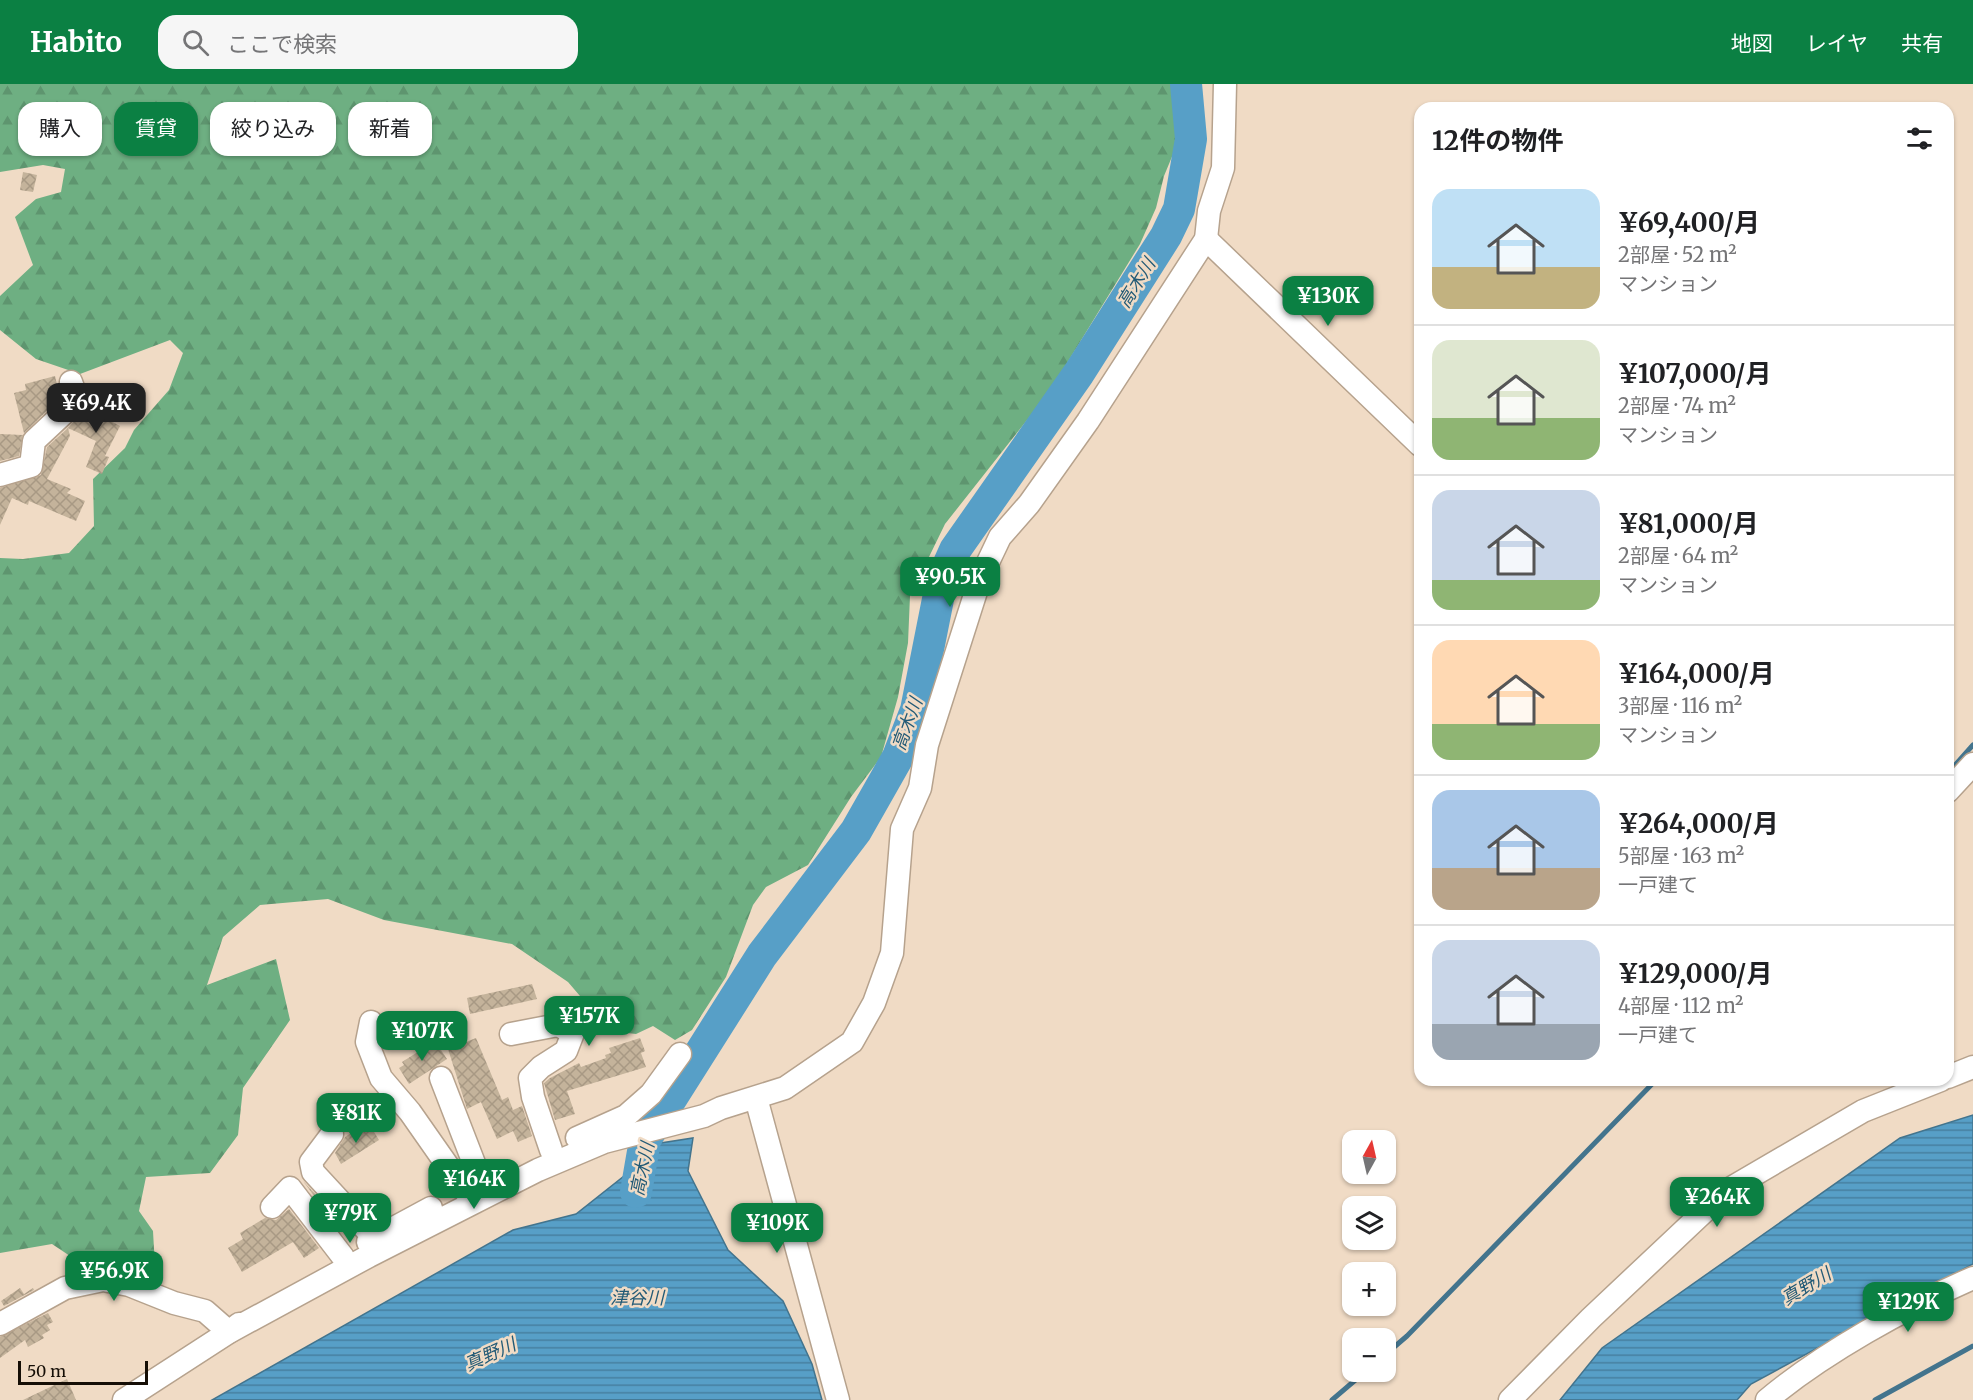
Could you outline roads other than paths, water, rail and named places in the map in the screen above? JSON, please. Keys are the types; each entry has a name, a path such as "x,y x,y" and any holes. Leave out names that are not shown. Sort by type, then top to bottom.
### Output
{"street":[{"path":"123,1400 229,1332 369,1256 538,1170 604,1142 704,1116 721,1108 785,1088 852,1042 874,1003 892,954 902,829 920,788 927,745 980,579 1000,537 1029,504 1088,421 1206,239 1209,211 1223,168 1224,84"},
{"path":"1206,239 1414,439"},
{"path":"0,475 31,466 34,441 65,412 75,393 71,382"},
{"path":"1954,785 1973,764"},
{"path":"371,1022 367,1042 381,1078 474,1188"},
{"path":"511,1034 558,1025 573,1033 566,1051 541,1067 530,1078 533,1097 551,1150"},
{"path":"229,1332 257,1307 374,1238 551,1150 626,1116 651,1094 680,1054"},
{"path":"1954,1075 1973,1067"},
{"path":"441,1078 474,1188"},
{"path":"1510,1400 1591,1318 1726,1191 1863,1111 1926,1086"},
{"path":"756,1098 838,1400"},
{"path":"332,1134 311,1162 313,1172 374,1238"},
{"path":"272,1207 290,1188 297,1175 313,1172"},
{"path":"290,1188 343,1257"},
{"path":"1767,1400 1792,1379 1914,1305 1973,1278"},
{"path":"0,1324 65,1288 103,1280 140,1288 174,1303 205,1311 229,1332"}],"water":[{"name":"真野川","path":"1973,1115 1973,1264 1751,1384 1737,1400 1560,1400 1602,1348 1900,1138"},
{"name":"津谷川","path":"693,1138 688,1171 728,1250 783,1301 812,1364 822,1400 212,1400 513,1230 576,1214 624,1176 648,1145"}],"waterway":[{"name":"高木川","path":"636,1192 645,1140 762,955 856,831 898,757 916,710 942,579 955,550 1079,373 1166,236 1179,209 1191,139 1186,84"},
{"path":"1954,766 1973,745"},
{"path":"1396,1345 1650,1086"},
{"path":"1875,1400 1973,1346"},
{"path":"1332,1400 1353,1382"}]}
